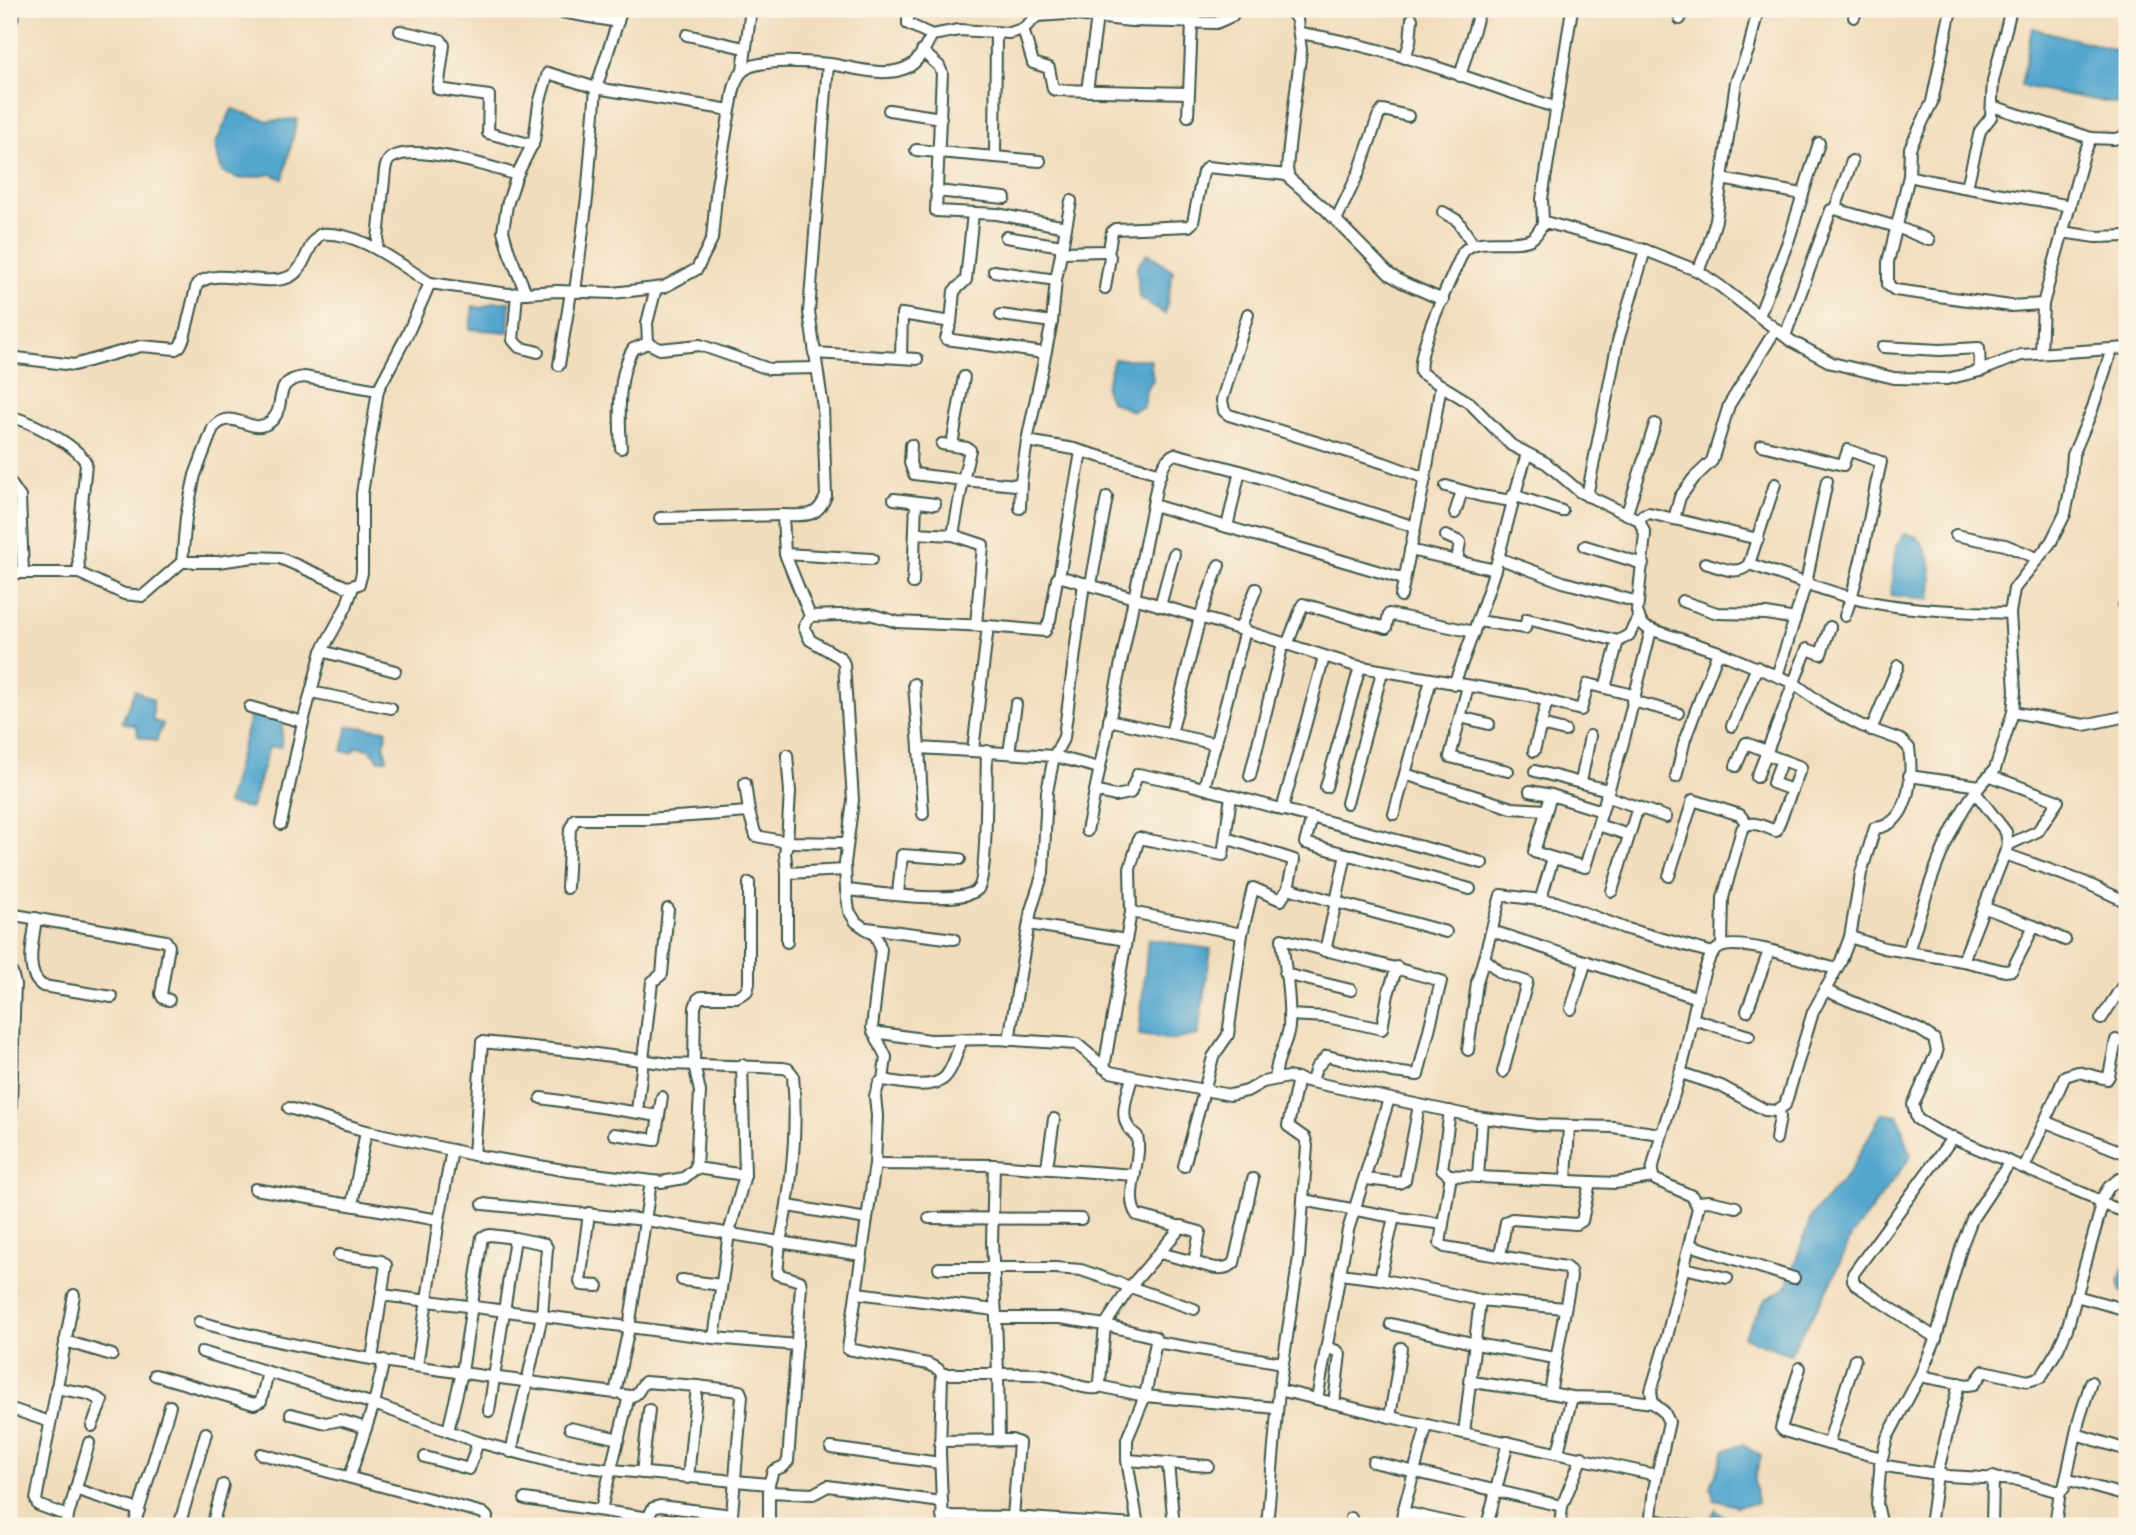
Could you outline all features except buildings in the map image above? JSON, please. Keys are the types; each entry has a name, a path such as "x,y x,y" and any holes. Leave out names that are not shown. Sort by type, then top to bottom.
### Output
{"street":[{"path":"9,28 15,9"},
{"path":"545,9 618,22"},
{"path":"575,292 590,175 596,88 622,9"},
{"path":"743,70 751,9"},
{"path":"908,9 908,24 932,35 959,30 1009,33 1023,29 1037,16 1060,12 1216,23 1232,16 1237,9"},
{"path":"1158,21 1159,9"},
{"path":"1289,9 1297,20 1301,50 1289,147 1289,178 1336,220 1389,274 1443,300"},
{"path":"1460,76 1480,9"},
{"path":"1250,776 1285,644 1303,604 1386,628 1389,614 1476,626 1525,628 1527,619 1618,641 1629,635 1638,618 1645,534 1639,520 1587,496 1555,469 1511,445 1470,403 1424,376 1420,364 1424,345 1463,252 1473,244 1528,240 1538,233 1543,222 1542,199 1572,9"},
{"path":"1698,271 1716,220 1736,82 1749,48 1758,9"},
{"path":"1951,9 1932,102 1910,148 1909,176 1886,279 1888,285 1895,290 2011,306 2043,304"},
{"path":"1967,187 1980,131 1991,117 1993,81 2011,9"},
{"path":"1087,91 1102,15"},
{"path":"1405,58 1412,19"},
{"path":"1188,116 1192,23"},
{"path":"1023,29 1033,63 1049,68 1053,89 1189,93"},
{"path":"400,31 441,40 444,45 438,89 489,96 488,134 533,145"},
{"path":"995,157 996,32"},
{"path":"1300,33 1328,37 1405,58 1557,108"},
{"path":"687,35 744,48"},
{"path":"9,358 74,365 141,346 176,349 184,338 197,284 203,279 291,276 299,270 309,248 321,234 341,236 377,249 430,283 508,294 613,293 664,287 697,269 712,239 717,185 730,110 737,78 743,70 760,62 828,64 875,72 897,71 913,64 932,35"},
{"path":"922,51 939,66 942,73 936,211 1003,215 1066,227"},
{"path":"660,518 814,513 822,506 826,496 823,408 810,312 828,64"},
{"path":"538,352 519,347 513,340 522,293 503,231 507,205 517,175 533,145 539,104 548,73 596,88 730,110"},
{"path":"1992,106 2091,138 2114,139 2127,136"},
{"path":"890,110 941,117"},
{"path":"1336,220 1359,172 1378,117 1383,110 1408,116"},
{"path":"2041,353 2043,304 2084,154 2091,138"},
{"path":"1759,316 1789,239 1819,143"},
{"path":"915,150 1040,161"},
{"path":"377,249 385,170 390,158 418,154 459,158 517,175"},
{"path":"1835,209 1852,161"},
{"path":"1105,288 1110,257 1107,250 1112,232 1115,229 1192,224 1203,172 1207,167 1289,175"},
{"path":"1909,176 2070,206"},
{"path":"1722,180 1802,194"},
{"path":"936,191 1005,198"},
{"path":"1020,508 1027,441 1052,322 1056,280 1071,201"},
{"path":"1674,519 1680,497 1694,478 1712,461 1729,405 1780,333 1830,210 1835,209 1897,227 1928,240"},
{"path":"1443,212 1458,221 1473,244"},
{"path":"973,213 966,280 954,291 951,322 946,339 1044,354"},
{"path":"1543,222 1645,250 1698,271 1780,333 1832,363 1894,378 1947,379 1980,371 2021,355 2127,347"},
{"path":"2062,232 2096,237 2127,236"},
{"path":"1006,237 1080,253 1107,250"},
{"path":"1587,496 1618,341 1645,250"},
{"path":"994,271 1056,280"},
{"path":"9,573 79,573 124,594 143,596 182,562 218,562 254,557 280,558 343,585 352,587 359,584 362,579 362,494 378,390 430,283"},
{"path":"648,342 647,323 656,288"},
{"path":"559,365 571,292 575,292"},
{"path":"901,358 902,314 951,322"},
{"path":"1248,314 1222,400 1224,411 1229,415 1425,478"},
{"path":"1001,315 1052,322"},
{"path":"648,342 660,349 701,345 769,369 816,368"},
{"path":"621,448 622,388 626,365 633,349 648,342"},
{"path":"1883,347 1940,351 1979,348 1980,371"},
{"path":"1908,952 1936,867 1969,799 1996,769 2013,712 2015,691 2010,613 2014,589 2051,542 2066,514 2073,455 2092,410 2112,349"},
{"path":"814,353 917,359"},
{"path":"182,562 186,517 195,475 213,428 218,422 233,419 253,426 268,423 274,418 285,385 292,378 304,377 378,390"},
{"path":"953,535 970,450 947,445 964,377"},
{"path":"1401,596 1441,385"},
{"path":"9,417 22,419 74,449 86,463 79,537 79,573"},
{"path":"1627,513 1655,424"},
{"path":"1027,441 1050,444 1161,474"},
{"path":"911,445 911,467 914,474 1016,485 1021,481"},
{"path":"1762,445 1843,465 1848,450 1881,462 1871,504 1864,553 1845,616"},
{"path":"810,615 870,614 897,622 1045,631 1051,621 1081,452"},
{"path":"1454,684 1495,570 1512,498 1527,453"},
{"path":"1087,831 1157,483 1169,456 1175,454 1241,471 1415,527"},
{"path":"1227,527 1241,471"},
{"path":"9,481 20,497 23,573"},
{"path":"1777,676 1806,583 1827,481"},
{"path":"1706,564 1744,570 1749,564 1775,484"},
{"path":"1446,486 1512,498 1562,511"},
{"path":"1455,513 1462,491"},
{"path":"1009,1040 1029,924 1043,873 1046,792 1054,756 1064,737 1087,584 1107,496"},
{"path":"894,499 935,504"},
{"path":"913,583 916,502"},
{"path":"1153,505 1404,579"},
{"path":"1639,520 1648,513 1758,539"},
{"path":"783,515 785,554 810,615"},
{"path":"915,533 953,535 983,545 976,625"},
{"path":"1956,535 2005,545 2037,558"},
{"path":"1446,536 1460,542 1457,561"},
{"path":"1585,546 1643,564"},
{"path":"1410,550 1495,570"},
{"path":"785,554 872,559"},
{"path":"1160,606 1174,554"},
{"path":"1498,558 1563,582 1638,601"},
{"path":"1749,564 1852,598 1937,609 2010,613"},
{"path":"1171,734 1200,617 1219,565"},
{"path":"1059,577 1382,672 1547,701 1581,710 1588,684 1678,713"},
{"path":"281,824 303,722 322,651 346,607 352,587"},
{"path":"1204,788 1242,630 1256,589"},
{"path":"1682,601 1717,613 1767,614 1795,619"},
{"path":"810,615 804,626 810,640 841,658 844,664 853,800 845,870 849,911 856,922 876,936 881,949 873,1032 886,1057 883,1080 879,1083 875,1096 875,1164 848,1349 928,1364 938,1368 942,1374 940,1463 943,1521 1013,1517 1150,1526"},
{"path":"1638,618 1651,630 1718,652 1794,683 1826,706 1871,730 1901,740 1907,744 1910,752 1909,776 1902,813 1893,822 1875,828 1861,873 1850,937 1813,1012 1786,1101 1779,1110 1776,1139"},
{"path":"973,750 988,626"},
{"path":"1757,777 1807,649 1821,654 1830,627"},
{"path":"1551,795 1534,852 1584,867 1623,743 1651,630"},
{"path":"1605,688 1618,641"},
{"path":"322,651 395,671"},
{"path":"1676,777 1688,729 1718,652"},
{"path":"1282,810 1324,657"},
{"path":"1871,730 1898,666"},
{"path":"1326,788 1360,667"},
{"path":"1732,726 1757,667"},
{"path":"1347,803 1382,672"},
{"path":"1394,814 1431,680"},
{"path":"914,684 923,814"},
{"path":"1468,686 1450,757 1507,771"},
{"path":"311,692 391,708"},
{"path":"1534,751 1547,701"},
{"path":"1009,752 1016,704"},
{"path":"250,707 303,722"},
{"path":"2013,712 2084,725 2127,716"},
{"path":"1460,717 1489,724"},
{"path":"1109,720 1216,744"},
{"path":"1541,725 1565,731"},
{"path":"1581,782 1590,736"},
{"path":"1653,1177 1661,1133 1681,1073 1703,975 1718,950 1723,898 1742,829 1752,823 1776,831 1801,767 1746,743 1736,766"},
{"path":"919,748 1054,756 1099,768"},
{"path":"846,890 949,898 972,894 979,889 984,850 986,751"},
{"path":"787,755 790,792 785,853 787,942"},
{"path":"1782,760 1773,783 1792,790"},
{"path":"1535,771 1581,782 1666,817"},
{"path":"1095,792 1115,796 1130,793 1138,774 1204,788 1482,863"},
{"path":"1405,774 1511,808 1546,810"},
{"path":"1909,776 1978,789 2006,832 2006,849 1963,961"},
{"path":"1991,776 2058,801 2038,831 2006,849"},
{"path":"745,783 756,836 787,842 848,843"},
{"path":"1530,792 1551,795 1602,811"},
{"path":"1104,1068 1131,912 1130,869 1139,838 1223,855 1231,796"},
{"path":"1669,876 1693,800 1740,815 1747,824"},
{"path":"1612,891 1638,807"},
{"path":"567,888 570,829 575,819 647,820 749,812"},
{"path":"1312,818 1305,843 1470,889"},
{"path":"1598,825 1629,835"},
{"path":"1184,1166 1213,1057 1228,1035 1242,934 1253,888 1281,900 1288,888 1294,860 1226,838"},
{"path":"2006,849 2127,902"},
{"path":"1325,951 1346,854"},
{"path":"898,894 902,855 960,859"},
{"path":"1541,898 1553,858"},
{"path":"787,873 845,870"},
{"path":"289,1108 366,1131 474,1155 651,1181 684,1178 696,1168 701,1092 694,1065 695,1007 698,999 711,996 736,997 747,991 749,883"},
{"path":"1288,888 1446,932"},
{"path":"1468,1050 1478,974 1501,895 1541,898 1571,906 1624,928 1718,950 1736,945 1836,969"},
{"path":"1985,908 2065,940"},
{"path":"637,1111 652,982 662,974 668,909"},
{"path":"1131,912 1242,934"},
{"path":"9,914 166,941 169,946 161,994 169,1000"},
{"path":"36,918 32,970 37,982 43,986 111,997"},
{"path":"1029,924 1126,940"},
{"path":"1850,937 1884,948 2005,971 2012,970 2034,926"},
{"path":"864,927 954,939"},
{"path":"1492,931 1698,998"},
{"path":"1276,1079 1276,1068 1287,1039 1289,1015 1282,939 1441,981 1419,1075 1393,1072 1327,1056 1316,1068 1312,1082"},
{"path":"1747,1011 1769,951"},
{"path":"1484,958 1501,973 1540,986"},
{"path":"1571,1009 1586,961"},
{"path":"1289,1015 1327,1017 1382,1029 1396,967"},
{"path":"9,971 15,984 10,1131"},
{"path":"1285,974 1351,990"},
{"path":"2101,1019 2127,979"},
{"path":"1503,1072 1527,982"},
{"path":"1824,990 1920,1030 1934,1039 1937,1052 1913,1105 1917,1119 1952,1137 2092,1197 2099,1203 2123,1211"},
{"path":"1693,1019 1749,1036"},
{"path":"873,1032 930,1040 1009,1040 1077,1044 1110,1072 1230,1095 1247,1091 1263,1082 1298,1078 1482,1118 1537,1125 1613,1127 1661,1133"},
{"path":"883,1080 921,1084 943,1079 962,1040"},
{"path":"2024,1168 2065,1076 2078,1072 2106,1079 2109,1076 2116,1041 2127,1044"},
{"path":"474,1155 482,1042 694,1065 783,1068 793,1075 795,1136 788,1206 780,1242 777,1274 800,1281 801,1286 788,1461 773,1471 769,1488 769,1526"},
{"path":"714,1338 729,1233 745,1175 742,1065"},
{"path":"1681,1073 1721,1086 1765,1110 1779,1110"},
{"path":"1132,1077 1124,1109 1124,1121 1128,1130 1137,1136 1140,1145 1131,1203 1137,1215 1200,1232 1194,1262"},
{"path":"1268,1526 1279,1390 1299,1257 1307,1146 1305,1138 1287,1126 1298,1078"},
{"path":"614,1134 653,1141 656,1139 662,1097"},
{"path":"541,1098 659,1116"},
{"path":"1317,1399 1354,1209 1366,1179 1389,1099"},
{"path":"1366,1179 1399,1183 1405,1180 1419,1105"},
{"path":"1450,1111 1442,1169 1444,1173 1615,1183 1653,1177 1692,1196 1697,1202 1697,1216 1690,1245 1651,1391 1653,1404"},
{"path":"1478,1177 1482,1118"},
{"path":"1047,1167 1054,1119"},
{"path":"2046,1122 2127,1154"},
{"path":"1566,1181 1569,1126"},
{"path":"352,1205 366,1131"},
{"path":"1936,1338 1856,1285 1853,1275 1952,1137"},
{"path":"417,1366 452,1150"},
{"path":"1882,1526 1877,1504 1881,1462 1887,1438 1920,1376 1936,1338 1972,1219 2010,1162"},
{"path":"875,1164 1047,1167 1135,1175"},
{"path":"994,1165 993,1268 999,1440"},
{"path":"696,1168 745,1175"},
{"path":"1451,1175 1440,1244 1570,1270 1571,1277 1550,1393"},
{"path":"1160,1253 1218,1268 1228,1268 1234,1263 1253,1180"},
{"path":"1920,1376 1974,1384 1981,1374 1988,1371 2028,1381 2041,1377 2067,1329 2100,1212 2099,1203 2109,1187 2119,1180 2127,1181"},
{"path":"615,1393 629,1328 651,1181"},
{"path":"1500,1256 1503,1229 1506,1222 1512,1219 1576,1224 1583,1221 1590,1182"},
{"path":"255,1189 439,1220"},
{"path":"1303,1200 1443,1224"},
{"path":"1697,1202 1709,1201 1736,1207"},
{"path":"483,1204 646,1220 861,1255"},
{"path":"788,1206 867,1219"},
{"path":"589,1213 580,1282 582,1285 598,1286"},
{"path":"1380,1279 1394,1217"},
{"path":"929,1218 1081,1219"},
{"path":"1099,1386 1105,1325 1130,1287 1182,1226"},
{"path":"447,1431 462,1372 482,1237 490,1235 515,1238 547,1245 542,1316 512,1452"},
{"path":"489,1411 515,1238"},
{"path":"1690,1245 1794,1278"},
{"path":"339,1255 384,1262 387,1269 382,1295 374,1404 350,1476"},
{"path":"939,1268 1081,1270 1194,1309"},
{"path":"1684,1268 1727,1278"},
{"path":"1340,1274 1380,1279 1480,1300 1564,1308"},
{"path":"682,1280 721,1285"},
{"path":"857,1293 995,1314 1060,1318 1155,1337 1145,1396 1127,1439 1127,1460 1138,1526"},
{"path":"74,1295 36,1500 42,1508 67,1521 89,1443"},
{"path":"382,1295 629,1328 797,1345"},
{"path":"2076,1296 2127,1310"},
{"path":"1464,1433 1480,1300"},
{"path":"199,1322 295,1346 629,1396 639,1393 645,1382 740,1391 742,1396 732,1521 660,1506 653,1508 648,1523 601,1509 526,1499"},
{"path":"1391,1324 1476,1344 1555,1358"},
{"path":"65,1340 112,1354"},
{"path":"1156,1342 1283,1363"},
{"path":"1328,1348 1340,1354 1334,1403"},
{"path":"1390,1417 1401,1348"},
{"path":"202,1352 374,1404 478,1442 556,1463 735,1481 813,1494 828,1486 941,1502"},
{"path":"1828,1444 1855,1359"},
{"path":"1800,1368 1781,1428 1784,1432 1881,1462 1937,1475 2018,1480 2060,1491"},
{"path":"155,1375 254,1404 261,1401 268,1372"},
{"path":"942,1374 1039,1375 1093,1389 1099,1386 1145,1396 1277,1408"},
{"path":"1472,1382 1572,1397 1612,1398 1653,1404 1664,1412 1669,1422 1657,1475 1651,1523 1692,1526"},
{"path":"2055,1526 2060,1491 2064,1488 2085,1395 2091,1382"},
{"path":"1930,1526 1937,1475 1959,1383"},
{"path":"688,1478 697,1386"},
{"path":"56,1388 89,1394 102,1401 92,1426"},
{"path":"1279,1390 1657,1475"},
{"path":"601,1509 629,1396"},
{"path":"1558,1452 1572,1397"},
{"path":"134,1526 170,1406"},
{"path":"9,1408 50,1422"},
{"path":"642,1473 649,1410"},
{"path":"291,1414 326,1423 340,1420 366,1428"},
{"path":"1401,1526 1427,1425"},
{"path":"570,1428 619,1439"},
{"path":"179,1526 206,1433"},
{"path":"2076,1434 2127,1450"},
{"path":"940,1441 1012,1440 1019,1443 1013,1517"},
{"path":"425,1457 469,1469 478,1442"},
{"path":"1487,1526 1508,1442"},
{"path":"831,1448 940,1463"},
{"path":"261,1454 483,1513 487,1517 486,1526"},
{"path":"1560,1526 1562,1506 1582,1457"},
{"path":"1127,1460 1209,1466"},
{"path":"1373,1462 1562,1506"},
{"path":"1168,1463 1174,1526"},
{"path":"1992,1526 1993,1477"},
{"path":"2066,1479 2127,1496"},
{"path":"212,1526 223,1485"},
{"path":"75,1489 139,1510"},
{"path":"1403,1512 1465,1526"}],"water":[{"path":"2032,28 2127,53 2127,106 2021,86"},
{"path":"232,109 268,121 297,119 283,179 272,174 241,179 222,172 215,145"},
{"path":"1148,253 1173,271 1165,314 1139,297 1137,266"},
{"path":"495,302 510,302 508,332 470,329 473,306 481,308"},
{"path":"1114,359 1150,359 1153,380 1146,389 1144,407 1132,411 1110,401 1105,389"},
{"path":"1906,534 1917,537 1929,558 1932,574 1930,599 1890,595 1896,547"},
{"path":"135,690 153,700 153,721 163,724 156,741 138,736 137,726 122,722"},
{"path":"251,713 283,719 281,747 269,747 251,808 227,804"},
{"path":"348,726 387,730 384,745 387,759 379,760 371,750 357,746 352,752 342,751"},
{"path":"1148,939 1211,949 1198,1035 1173,1040 1139,1035"},
{"path":"1882,1113 1898,1115 1911,1156 1851,1237 1831,1283 1790,1354 1743,1337 1766,1299 1786,1288 1812,1215 1849,1173"},
{"path":"2127,1257 2127,1296 2121,1291 2119,1281"},
{"path":"1743,1445 1761,1456 1754,1482 1757,1503 1737,1506 1714,1500 1711,1487 1724,1450"},
{"path":"1716,1511 1739,1526 1705,1526"}]}
